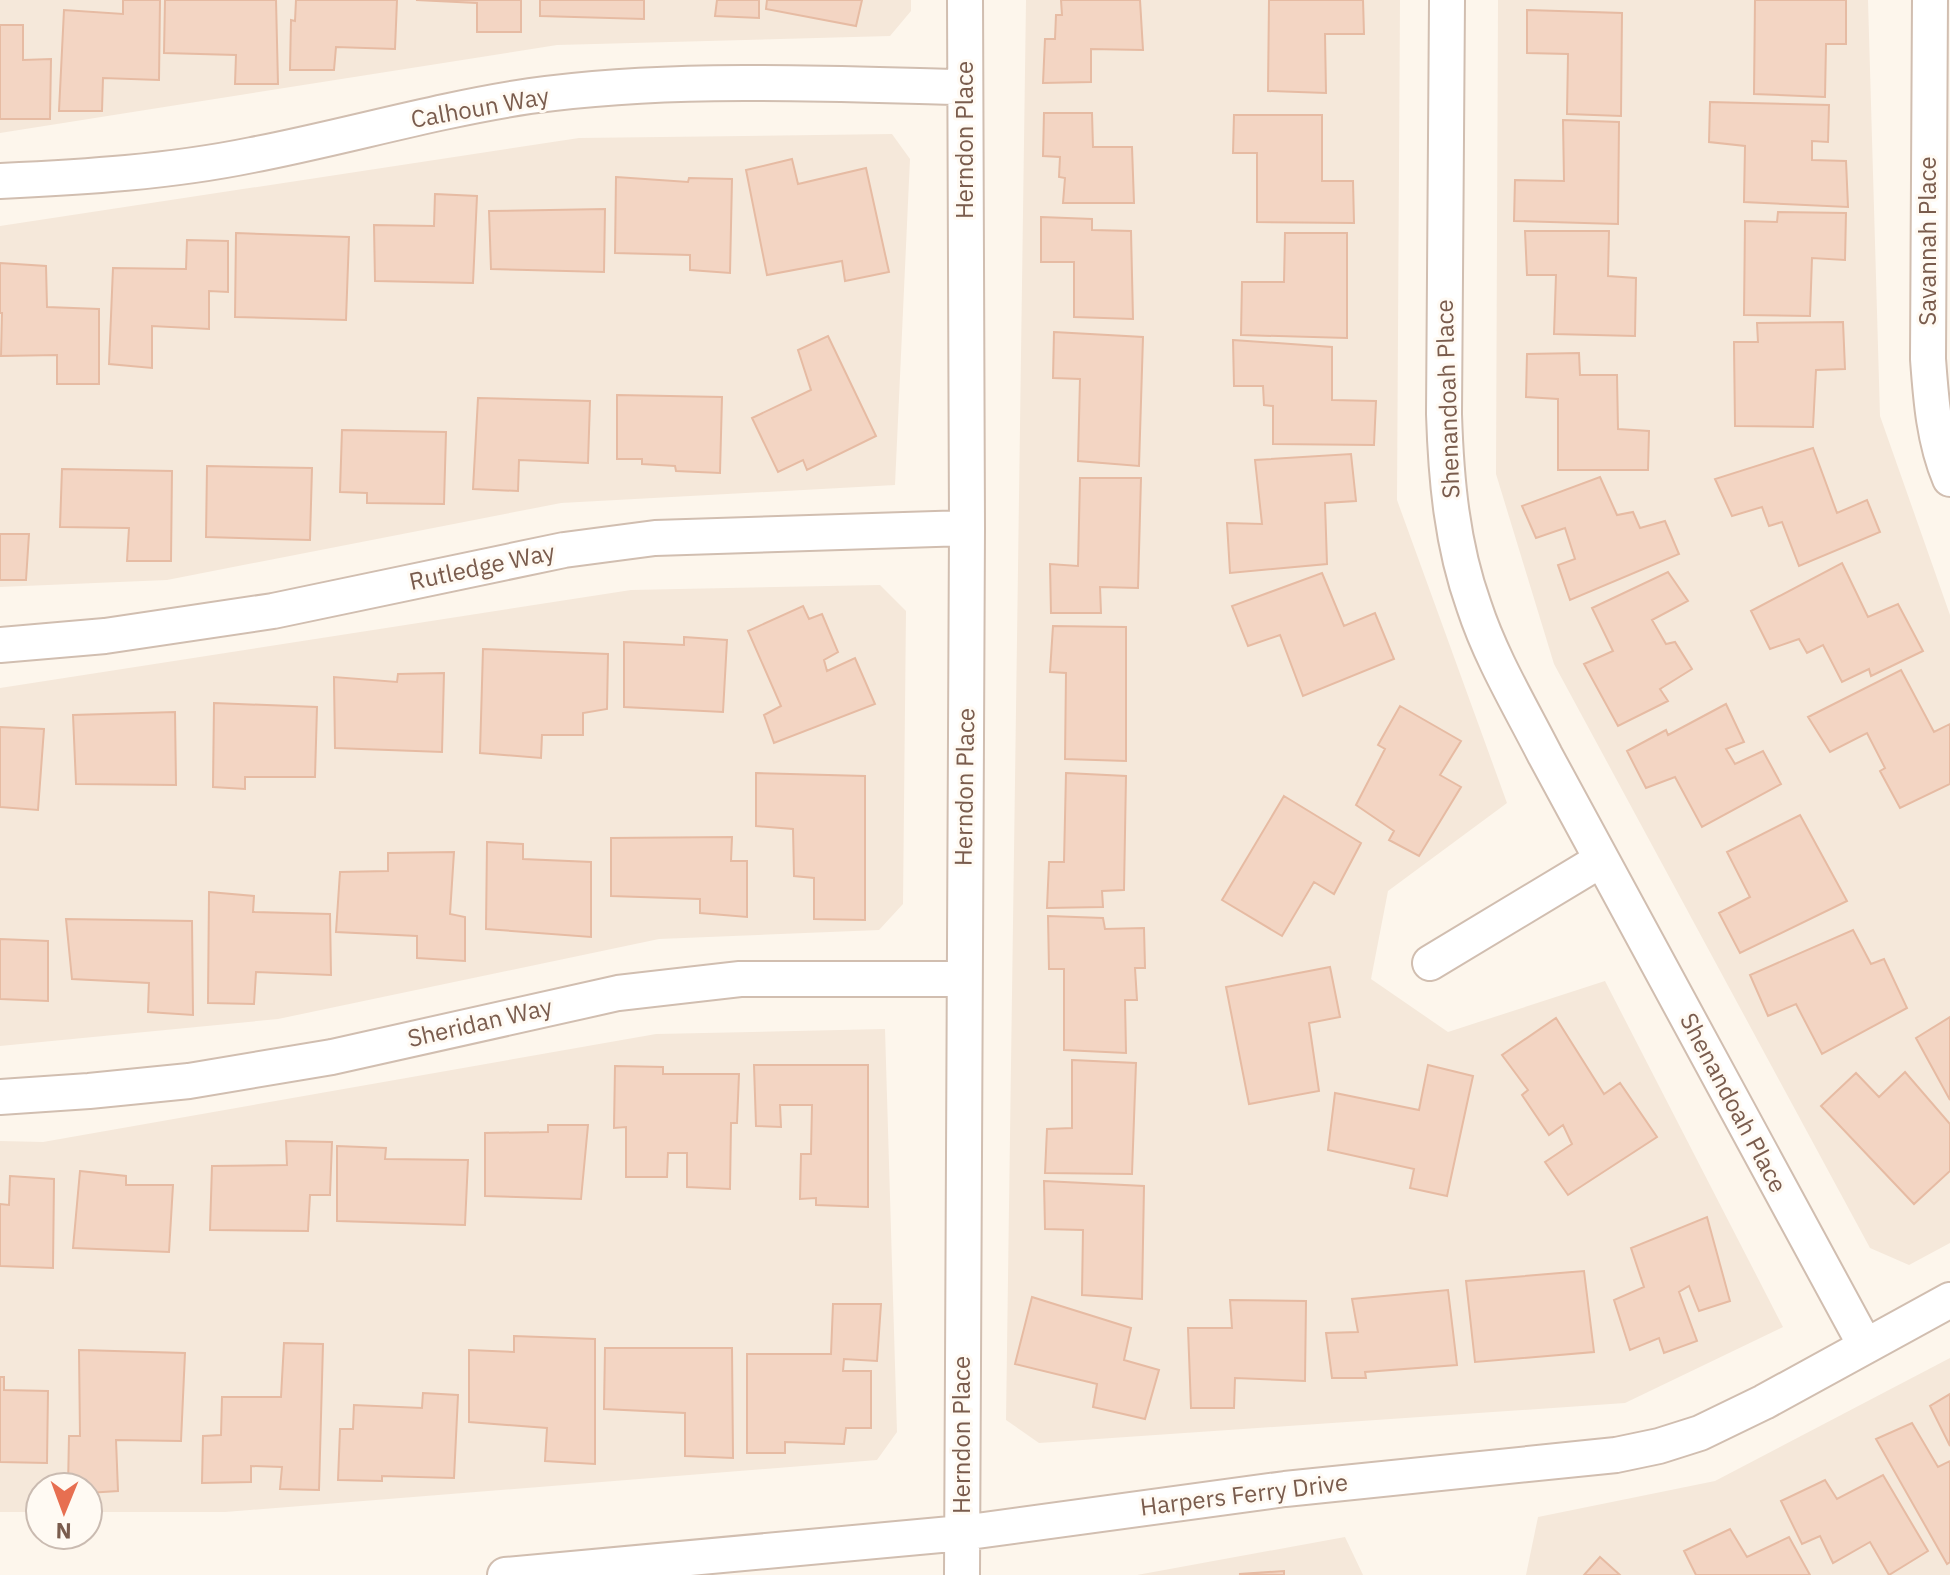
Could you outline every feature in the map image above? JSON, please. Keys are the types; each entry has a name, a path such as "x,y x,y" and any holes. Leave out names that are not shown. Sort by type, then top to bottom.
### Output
{"street":[{"name":"Herndon Place","path":"962,1575 967,528 965,0"},
{"name":"Shenandoah Place","path":"1447,0 1446,474 1460,559 1474,607 1494,655 1601,860 1865,1345"},
{"name":"Savannah Place","path":"1930,0 1928,359 1932,410 1950,479"},
{"name":"Calhoun Way","path":"0,181 112,175 249,156 446,111 531,96 648,85 964,87"},
{"name":"Rutledge Way","path":"0,645 105,636 273,611 564,550 655,538 967,528"},
{"path":"1430,963 1601,860"},
{"name":"Sheridan Way","path":"0,1097 189,1081 332,1057 618,993 740,979 963,979"},
{"name":"Harpers Ferry Drive","path":"505,1575 962,1533 1285,1489 1616,1455 1700,1433 1764,1402 1950,1300"}],"shaded area":[{"path":"0,0 911,0 911,11 890,36 557,45 0,133"},
{"path":"1026,0 1400,0 1397,500 1507,803 1388,891 1371,979 1448,1032 1605,981 1783,1327 1625,1403 1039,1443 1006,1420"},
{"path":"1498,0 1868,0 1880,416 1950,615 1950,1243 1909,1265 1870,1248 1554,664 1496,474"},
{"path":"892,134 910,159 895,485 561,503 167,580 0,587 0,226 579,138"},
{"path":"880,585 906,611 903,904 879,930 659,939 278,1019 0,1046 0,688 631,590"},
{"path":"885,1029 897,1432 877,1460 225,1512 104,1512 104,1471 24,1471 24,1512 0,1512 0,1141 43,1142 656,1034"},
{"path":"1950,1358 1950,1575 1526,1575 1538,1517 1715,1481"},
{"path":"1345,1537 1363,1575 1137,1575"}],"building":[{"path":"123,0 160,0 159,80 103,78 102,111 59,111 64,10 123,14"},
{"path":"165,0 276,0 278,84 235,84 236,55 164,53"},
{"path":"296,0 397,0 395,49 336,47 334,70 290,70 291,20 295,21"},
{"path":"416,0 521,0 521,32 477,32 477,3"},
{"path":"540,0 644,0 644,19 540,16"},
{"path":"717,0 759,0 759,18 715,16"},
{"path":"767,0 862,0 856,26 766,9"},
{"path":"1061,0 1140,0 1143,50 1091,49 1091,82 1043,83 1045,39 1055,39 1056,15 1062,15"},
{"path":"1269,0 1363,0 1364,34 1325,34 1326,93 1268,91"},
{"path":"1755,0 1846,0 1846,44 1826,44 1825,97 1754,94"},
{"path":"1527,10 1622,13 1621,116 1567,114 1568,54 1527,53"},
{"path":"0,25 23,25 23,60 51,59 50,119 0,119"},
{"path":"1710,102 1829,105 1828,142 1812,141 1812,160 1846,161 1848,207 1744,202 1745,146 1709,142"},
{"path":"1044,113 1092,113 1093,147 1132,147 1134,203 1063,203 1065,178 1059,177 1060,157 1043,156"},
{"path":"1234,115 1322,115 1322,181 1353,181 1354,223 1257,222 1257,153 1233,153"},
{"path":"1563,120 1619,122 1618,224 1514,221 1515,180 1564,181"},
{"path":"792,159 798,184 866,168 889,272 845,281 842,261 767,275 746,170"},
{"path":"616,177 688,182 689,178 732,179 730,273 690,270 690,255 615,253"},
{"path":"435,194 477,196 473,283 375,281 374,225 434,226"},
{"path":"605,209 604,272 491,269 489,211"},
{"path":"1778,212 1846,213 1845,260 1812,258 1810,316 1744,315 1745,221 1777,222"},
{"path":"1041,217 1092,219 1092,230 1131,231 1133,319 1074,317 1074,262 1041,262"},
{"path":"1525,231 1609,231 1608,276 1636,278 1635,336 1554,334 1556,275 1527,275"},
{"path":"236,233 349,237 346,320 235,317"},
{"path":"1285,233 1347,233 1347,338 1241,335 1242,282 1284,282"},
{"path":"187,240 228,241 228,292 209,291 209,329 152,326 152,368 109,364 113,268 186,269"},
{"path":"0,263 46,266 47,307 99,309 99,384 57,384 57,355 1,356"},
{"path":"1843,322 1845,369 1816,370 1813,427 1735,426 1734,342 1758,342 1757,323"},
{"path":"1054,332 1143,337 1139,466 1078,461 1080,379 1053,378"},
{"path":"828,336 876,436 807,470 803,460 778,472 752,418 811,390 798,350"},
{"path":"1233,340 1332,347 1332,400 1376,401 1374,445 1273,444 1273,406 1264,405 1263,386 1234,386"},
{"path":"1579,353 1580,375 1617,375 1618,429 1649,431 1648,470 1558,470 1558,399 1526,397 1527,354"},
{"path":"617,395 722,397 720,473 676,471 675,466 642,464 642,459 617,459"},
{"path":"478,398 590,401 588,463 519,460 518,491 473,489"},
{"path":"342,430 446,432 444,504 367,503 367,493 340,492"},
{"path":"1813,448 1837,513 1867,500 1880,532 1799,566 1782,522 1769,526 1762,507 1732,516 1715,479"},
{"path":"1351,454 1356,501 1325,503 1327,564 1230,573 1227,523 1262,524 1255,460"},
{"path":"207,466 312,468 310,540 206,537"},
{"path":"62,469 172,471 171,561 127,561 129,528 60,527"},
{"path":"1600,477 1617,515 1633,512 1640,528 1665,521 1679,554 1570,600 1558,565 1575,559 1565,528 1536,538 1522,506"},
{"path":"1080,478 1141,478 1138,588 1100,587 1101,613 1051,613 1050,564 1078,566"},
{"path":"0,534 29,534 26,580 0,580"},
{"path":"1842,563 1868,617 1898,604 1923,651 1871,676 1869,669 1842,682 1823,645 1807,653 1799,639 1770,649 1751,611"},
{"path":"1668,572 1688,601 1652,620 1666,644 1675,642 1692,669 1660,689 1668,701 1618,726 1584,664 1613,651 1592,608"},
{"path":"1322,573 1344,626 1375,613 1394,659 1303,696 1280,635 1248,646 1232,606"},
{"path":"803,606 809,619 822,614 838,652 824,660 827,671 855,658 875,704 774,743 764,715 781,706 748,631"},
{"path":"1053,626 1126,627 1126,761 1065,759 1066,673 1050,672"},
{"path":"684,637 727,640 723,712 624,707 624,642 684,645"},
{"path":"483,649 608,654 607,709 583,713 583,735 542,735 541,758 480,753"},
{"path":"1901,670 1934,732 1950,724 1950,784 1900,808 1880,771 1885,768 1867,733 1830,752 1808,717"},
{"path":"444,673 442,752 335,748 334,677 397,682 398,674"},
{"path":"214,703 317,707 315,777 245,777 245,789 213,787"},
{"path":"1726,704 1744,742 1726,749 1735,764 1763,751 1781,784 1702,827 1675,777 1646,788 1627,751 1666,730 1668,735"},
{"path":"1400,706 1461,741 1440,775 1461,787 1419,856 1389,840 1394,831 1356,805 1385,749 1378,745"},
{"path":"175,712 176,785 76,784 73,715"},
{"path":"0,727 44,729 38,810 0,807"},
{"path":"756,773 865,776 865,920 814,919 814,878 794,876 793,829 756,826"},
{"path":"1066,773 1126,776 1124,890 1102,891 1103,907 1047,908 1049,862 1064,862"},
{"path":"1284,796 1361,843 1334,894 1314,882 1282,936 1222,900"},
{"path":"1800,815 1847,901 1740,953 1719,913 1750,897 1727,852"},
{"path":"732,837 731,861 747,861 747,917 700,913 700,899 611,896 611,838"},
{"path":"487,842 523,844 523,859 591,862 591,937 486,929"},
{"path":"454,852 450,914 465,917 465,961 417,958 417,936 336,932 340,872 388,871 388,853"},
{"path":"209,892 254,896 253,912 330,914 331,975 256,972 254,1004 208,1003"},
{"path":"1048,916 1103,918 1105,929 1144,928 1145,968 1135,968 1137,1000 1125,1000 1126,1053 1064,1050 1064,969 1049,969"},
{"path":"66,919 192,921 193,1015 148,1012 149,983 72,979"},
{"path":"1853,930 1871,964 1884,959 1907,1008 1822,1054 1796,1004 1768,1016 1750,975"},
{"path":"0,939 48,941 48,1001 0,999"},
{"path":"1330,967 1340,1017 1309,1023 1319,1091 1249,1104 1226,987"},
{"path":"1950,1017 1950,1100 1916,1038"},
{"path":"1556,1018 1604,1094 1620,1083 1657,1137 1568,1195 1545,1162 1572,1144 1563,1125 1549,1135 1522,1095 1528,1090 1502,1055"},
{"path":"1072,1060 1136,1063 1132,1174 1045,1173 1047,1129 1072,1128"},
{"path":"754,1065 868,1065 868,1207 816,1205 816,1198 800,1199 801,1154 811,1154 812,1105 780,1105 781,1127 756,1126"},
{"path":"1428,1065 1473,1076 1447,1196 1410,1188 1414,1169 1328,1150 1335,1093 1419,1110"},
{"path":"615,1066 663,1067 663,1074 739,1074 737,1123 731,1123 730,1189 687,1187 687,1153 668,1153 667,1177 626,1177 626,1127 614,1128"},
{"path":"1905,1072 1950,1124 1950,1171 1914,1204 1821,1106 1856,1073 1879,1097"},
{"path":"548,1125 588,1125 581,1199 485,1196 485,1133 548,1132"},
{"path":"286,1141 332,1142 330,1195 310,1195 308,1231 210,1230 212,1166 287,1165"},
{"path":"337,1146 386,1148 385,1159 468,1160 465,1225 337,1221"},
{"path":"80,1171 126,1176 126,1185 173,1185 169,1252 73,1248"},
{"path":"10,1176 54,1179 53,1268 0,1266 0,1204 9,1205"},
{"path":"1044,1181 1144,1186 1142,1299 1082,1295 1083,1230 1045,1229"},
{"path":"1707,1217 1730,1301 1699,1311 1689,1286 1679,1292 1697,1341 1664,1353 1659,1338 1630,1350 1614,1300 1644,1287 1631,1248"},
{"path":"1584,1271 1594,1352 1475,1362 1466,1281"},
{"path":"1448,1290 1457,1365 1365,1372 1366,1378 1332,1378 1326,1333 1358,1332 1352,1299"},
{"path":"1032,1297 1131,1328 1124,1360 1159,1370 1145,1419 1093,1407 1097,1384 1015,1364"},
{"path":"1230,1300 1306,1301 1305,1381 1235,1378 1234,1408 1191,1408 1188,1328 1232,1328"},
{"path":"833,1304 881,1304 877,1361 844,1359 843,1371 871,1371 871,1428 846,1428 844,1444 785,1442 785,1453 747,1453 747,1354 831,1354"},
{"path":"514,1336 595,1339 595,1464 545,1461 547,1428 469,1422 469,1350 514,1352"},
{"path":"284,1343 323,1344 319,1490 280,1489 282,1467 251,1466 251,1482 202,1483 203,1436 221,1435 222,1397 281,1397"},
{"path":"605,1348 732,1348 733,1458 685,1456 685,1413 604,1409"},
{"path":"79,1350 185,1353 181,1441 116,1440 118,1491 104,1492 104,1471 68,1471 69,1436 80,1436"},
{"path":"0,1377 4,1377 4,1390 48,1391 47,1463 0,1462"},
{"path":"423,1393 458,1395 454,1478 382,1476 382,1481 338,1480 340,1429 353,1429 354,1405 422,1408"},
{"path":"1950,1394 1950,1446 1930,1406"},
{"path":"1912,1423 1938,1467 1950,1461 1950,1562 1947,1564 1876,1439"},
{"path":"1883,1475 1928,1551 1889,1575 1870,1542 1833,1563 1820,1536 1802,1544 1781,1501 1825,1480 1837,1499"},
{"path":"1730,1529 1747,1557 1789,1537 1810,1575 1696,1575 1684,1551"},
{"path":"1600,1557 1620,1575 1584,1575"},
{"path":"1284,1571 1284,1575 1239,1574"}]}
